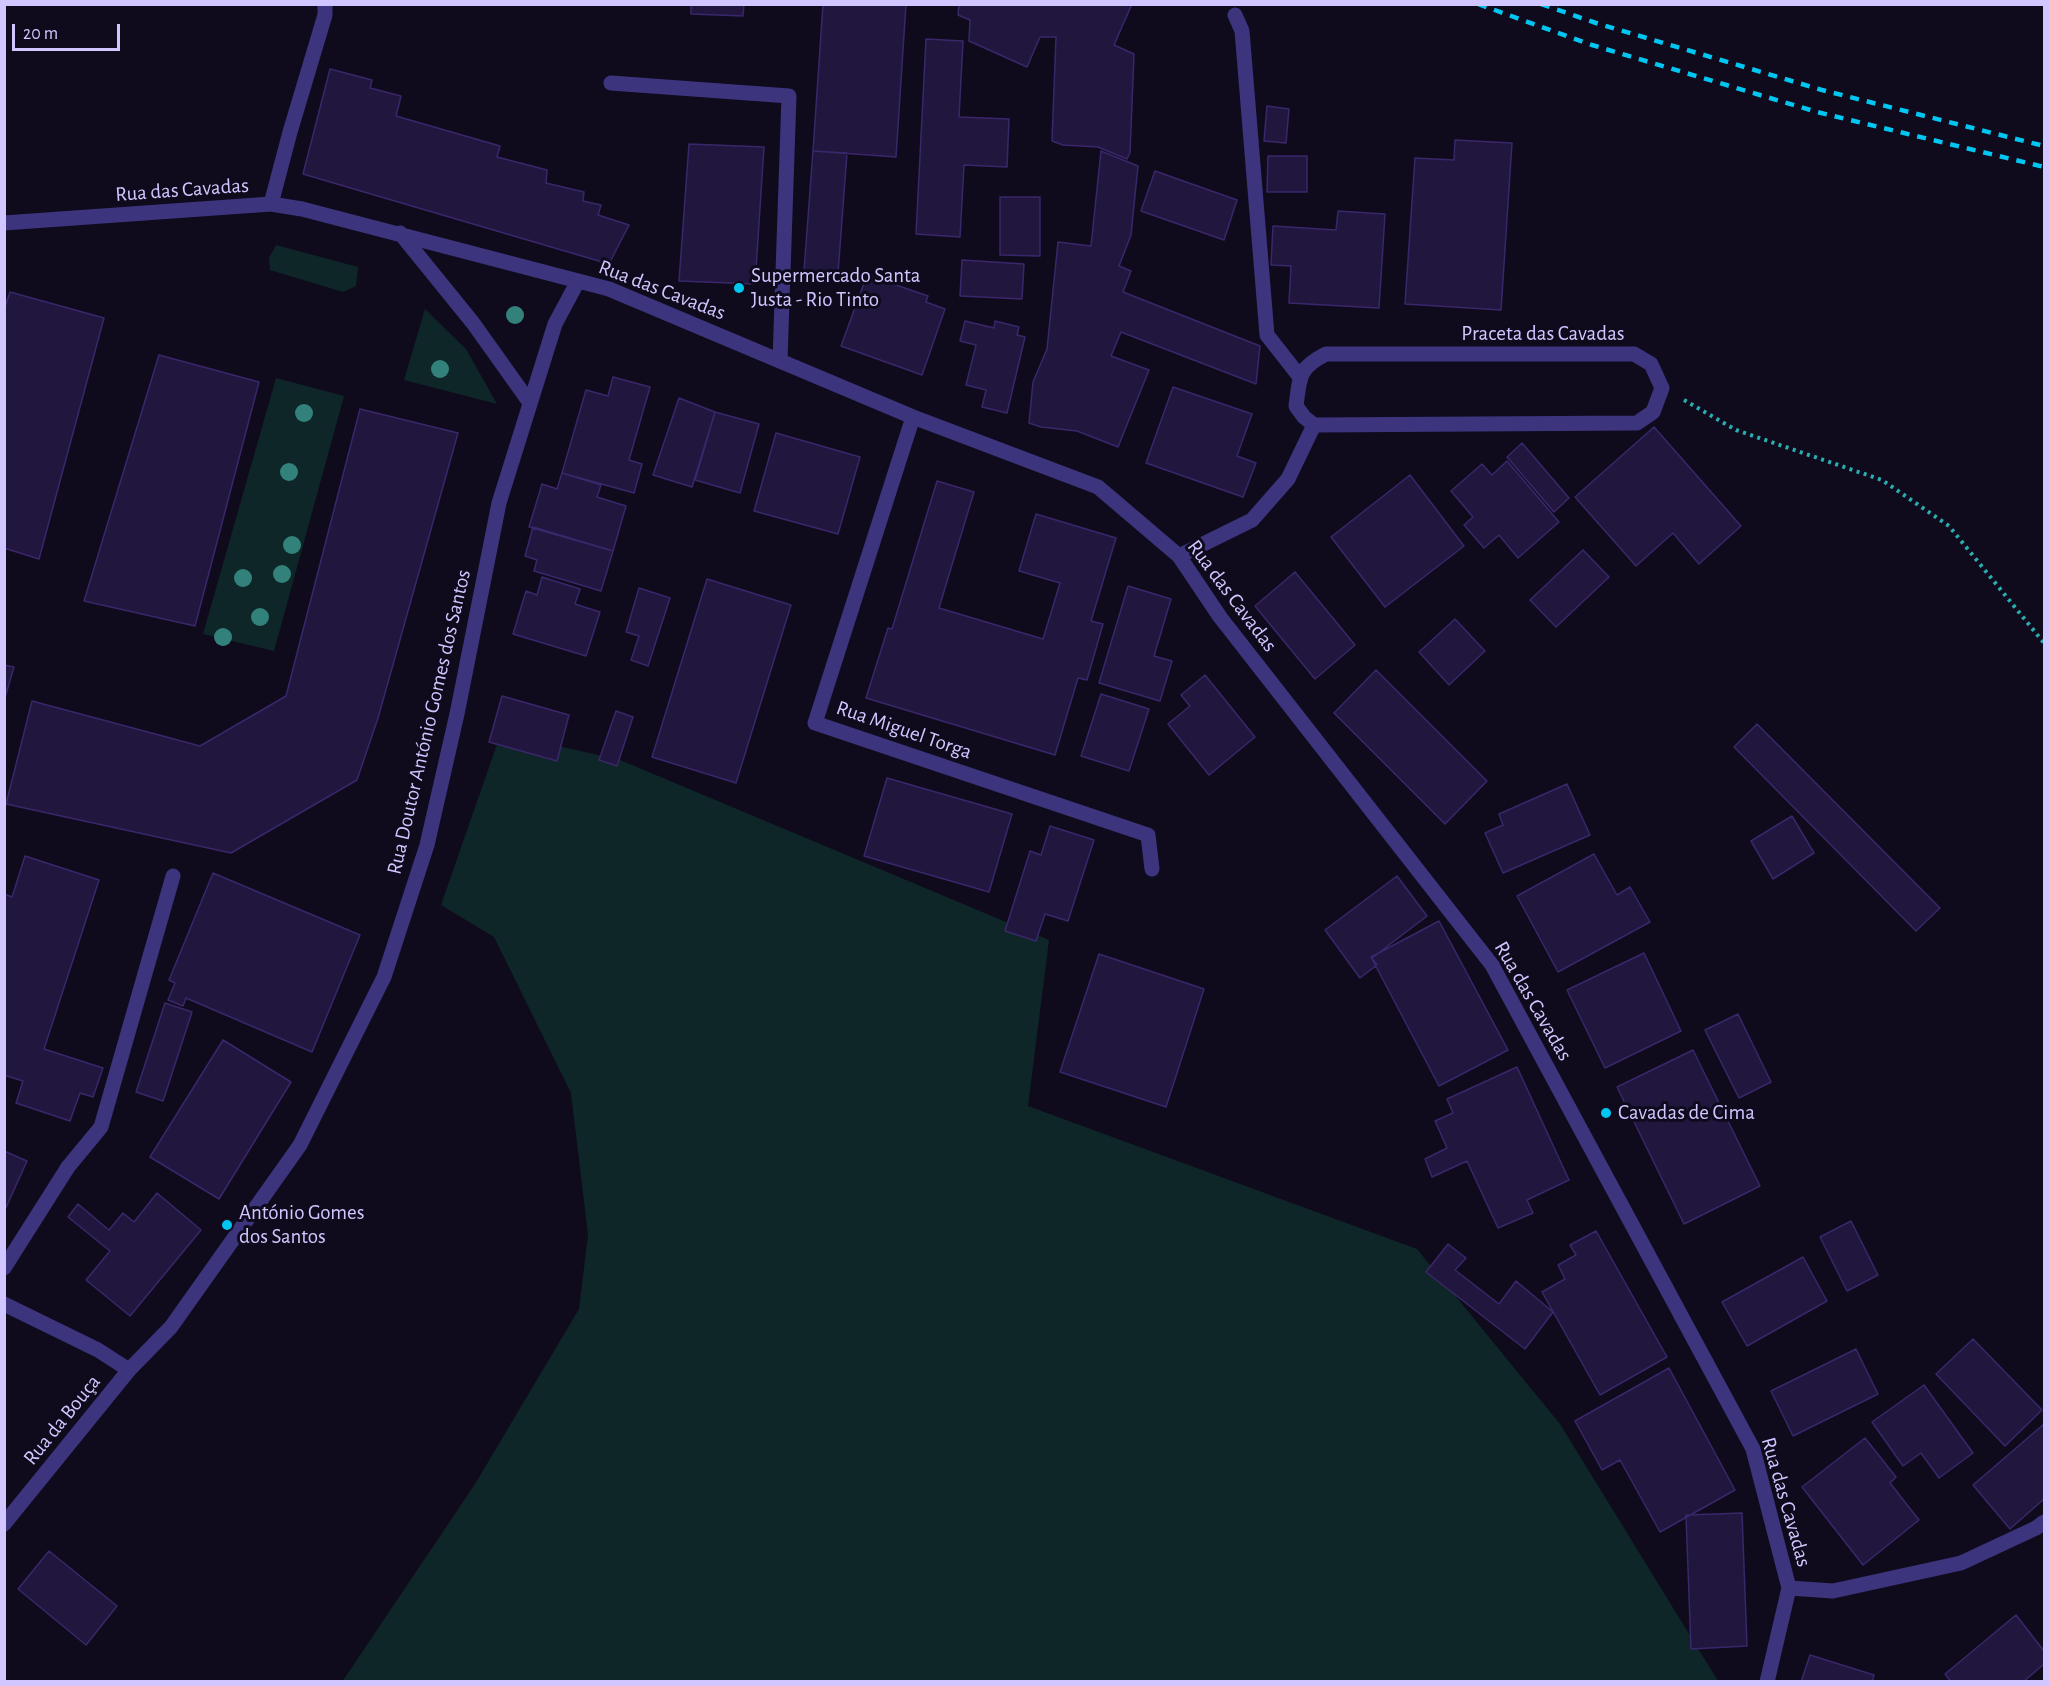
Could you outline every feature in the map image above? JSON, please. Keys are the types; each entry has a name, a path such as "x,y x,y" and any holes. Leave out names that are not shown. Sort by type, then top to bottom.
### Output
{"street":[{"path":"271,204 325,15 325,4"},
{"path":"1236,15 1242,31 1267,335 1300,377 1296,406 1304,417 1314,424 1637,423 1653,412 1662,388"},
{"path":"611,83 789,96 780,360"},
{"name":"Rua das Cavadas","path":"4,224 271,204 302,209 609,289 913,417 1098,487 1179,556 1220,617 1492,964 1753,1449 1789,1588 1767,1682"},
{"path":"400,233 473,323 530,403"},
{"name":"Rua Doutor António Gomes dos Santos","path":"129,1370 171,1327 300,1145 384,977 427,845 457,714 499,503 555,324 578,281"},
{"name":"Praceta das Cavadas","path":"1300,377 1310,362 1326,354 1634,354 1651,364 1662,388"},
{"name":"Rua Miguel Torga","path":"913,417 815,723 1148,835 1152,869"},
{"path":"1179,556 1252,520 1288,479 1314,424"},
{"path":"4,1268 68,1167 101,1127 173,876"},
{"path":"4,1304 98,1350 129,1370"},
{"name":"Rua da Bouça","path":"4,1524 129,1370"},
{"path":"1789,1588 1833,1591 1961,1563 2036,1528 2044,1522"}],"path":[{"path":"1662,388 1736,430 1882,480 1949,526 2044,643"}],"green space":[{"path":"276,245 358,267 356,286 343,292 270,270 269,258"},
{"path":"425,309 466,349 497,404 404,380"},
{"path":"276,378 344,396 274,651 203,634"},
{"path":"501,733 620,760 1049,940 1028,1106 1417,1249 1560,1424 1718,1681 342,1682 475,1484 579,1309 588,1235 571,1093 494,937 441,905"}],"building":[{"path":"691,4 744,4 743,16 691,14"},
{"path":"823,4 906,4 896,157 813,151"},
{"path":"959,4 1132,4 1114,45 1134,54 1130,153 1127,159 1098,147 1063,145 1052,141 1056,37 1040,37 1027,67 969,41 970,20 958,15"},
{"path":"926,39 963,41 959,117 1009,119 1007,167 964,165 960,237 916,234"},
{"path":"330,69 372,80 370,88 401,96 396,116 500,146 497,157 547,170 546,183 584,192 583,201 601,205 598,215 629,225 609,264 303,174"},
{"path":"1267,106 1289,109 1286,143 1264,141"},
{"path":"1455,140 1512,143 1501,310 1405,304 1415,158 1454,160"},
{"path":"689,144 764,147 755,284 679,281"},
{"path":"813,151 847,153 838,273 804,271"},
{"path":"1101,151 1138,166 1131,235 1119,266 1131,271 1123,292 1260,346 1256,384 1121,332 1111,356 1149,370 1118,447 1077,431 1041,427 1029,423 1033,382 1047,349 1058,242 1091,246"},
{"path":"1268,156 1307,156 1307,192 1267,192"},
{"path":"1155,171 1237,200 1224,240 1141,211"},
{"path":"1000,197 1040,197 1040,256 1000,255"},
{"path":"1338,211 1385,214 1379,308 1289,303 1291,266 1271,265 1273,226 1336,230"},
{"path":"962,260 1024,264 1022,299 960,296"},
{"path":"867,275 928,296 926,302 945,309 922,375 841,346"},
{"path":"10,292 104,318 39,559 4,548 4,310"},
{"path":"965,321 994,328 995,321 1019,327 1017,335 1025,337 1007,413 982,407 986,390 966,385 976,345 960,341"},
{"path":"159,355 259,382 195,626 84,601"},
{"path":"613,377 650,387 629,460 642,464 634,493 562,473 586,390 608,396"},
{"path":"1173,387 1252,414 1237,456 1256,463 1243,497 1146,463"},
{"path":"679,398 715,412 692,487 653,475"},
{"path":"360,409 458,433 378,718 357,780 231,853 6,804 32,701 200,746 286,696"},
{"path":"715,412 759,424 740,493 695,480"},
{"path":"1654,427 1741,526 1699,564 1673,533 1636,566 1575,497"},
{"path":"776,433 860,457 838,534 754,511"},
{"path":"1522,443 1569,498 1554,512 1507,457"},
{"path":"1507,461 1559,522 1518,558 1499,535 1484,548 1464,525 1473,517 1451,491 1482,464 1492,475"},
{"path":"562,473 601,485 597,497 626,506 613,551 529,527 542,484 557,489"},
{"path":"1410,475 1464,546 1385,607 1331,537"},
{"path":"937,481 974,492 939,608 1043,639 1060,583 1019,571 1036,514 1116,538 1091,621 1103,624 1087,680 1078,678 1055,755 866,698 888,628 892,629"},
{"path":"533,527 613,551 601,591 534,571 537,560 525,556"},
{"path":"1583,550 1609,577 1556,627 1530,600"},
{"path":"1295,572 1355,645 1315,679 1255,606"},
{"path":"542,577 580,589 575,604 600,612 586,656 513,634 526,591 537,595"},
{"path":"707,579 791,605 736,783 652,757"},
{"path":"1128,586 1171,599 1154,656 1172,661 1160,701 1099,683"},
{"path":"639,588 670,598 648,666 631,660 639,636 626,632"},
{"path":"1455,619 1485,651 1449,685 1419,652"},
{"path":"4,665 14,667 4,701"},
{"path":"1376,670 1487,781 1445,824 1334,713"},
{"path":"1205,675 1255,737 1209,775 1168,724 1190,706 1181,695"},
{"path":"1101,694 1149,709 1129,771 1081,756"},
{"path":"502,696 569,715 557,761 489,742"},
{"path":"616,711 633,717 617,766 599,760"},
{"path":"1757,724 1940,908 1916,931 1734,747"},
{"path":"887,778 1012,814 989,892 864,856"},
{"path":"1567,784 1590,835 1503,873 1485,833 1503,825 1499,814"},
{"path":"1792,816 1814,853 1773,879 1751,841"},
{"path":"1050,826 1094,840 1068,921 1045,914 1036,941 1005,931 1030,851 1041,855"},
{"path":"1594,854 1617,895 1630,887 1650,922 1558,972 1517,896"},
{"path":"25,856 99,880 44,1049 103,1068 93,1097 80,1093 70,1121 16,1103 23,1081 4,1075 4,894 12,897"},
{"path":"213,873 360,935 312,1052 186,998 183,1006 168,1000 175,983 169,980"},
{"path":"1397,876 1427,916 1372,958 1377,965 1360,978 1325,930"},
{"path":"1439,921 1508,1050 1439,1086 1371,957"},
{"path":"1644,953 1681,1031 1605,1068 1567,990"},
{"path":"1099,954 1204,989 1166,1107 1060,1072"},
{"path":"165,1003 192,1012 163,1101 136,1092"},
{"path":"1738,1014 1771,1082 1739,1098 1705,1030"},
{"path":"223,1040 291,1082 219,1199 150,1157"},
{"path":"1693,1050 1760,1186 1684,1224 1617,1087"},
{"path":"1517,1067 1569,1180 1527,1200 1533,1213 1498,1228 1467,1161 1432,1177 1425,1159 1447,1148 1435,1121 1453,1113 1447,1099"},
{"path":"4,1151 27,1161 4,1212"},
{"path":"157,1193 201,1230 130,1316 86,1280 110,1251 68,1217 78,1204 109,1230 123,1213 134,1222"},
{"path":"1851,1221 1878,1275 1847,1291 1820,1237"},
{"path":"1596,1231 1667,1357 1600,1395 1542,1292 1565,1279 1558,1265 1576,1255 1570,1245"},
{"path":"1448,1244 1466,1258 1455,1270 1499,1304 1516,1281 1553,1312 1525,1349 1426,1272"},
{"path":"1803,1257 1827,1301 1747,1346 1722,1302"},
{"path":"1973,1339 2042,1410 2005,1446 1936,1374"},
{"path":"1856,1349 1878,1394 1793,1436 1771,1391"},
{"path":"1669,1368 1735,1490 1660,1532 1620,1460 1602,1470 1575,1421"},
{"path":"1924,1385 1973,1453 1939,1478 1921,1453 1903,1466 1872,1422"},
{"path":"2044,1424 2044,1499 2010,1529 1973,1485"},
{"path":"1865,1438 1896,1477 1890,1483 1919,1520 1863,1565 1802,1487"},
{"path":"1742,1513 1747,1646 1691,1649 1686,1515"},
{"path":"49,1551 117,1606 86,1645 18,1589"},
{"path":"2016,1615 2044,1651 2044,1664 2023,1682 1951,1682 1945,1674"},
{"path":"1810,1655 1874,1675 1872,1682 1801,1682"}],"railway":[{"path":"1478,4 1592,45 1817,112 2044,167"},
{"path":"1541,4 1596,23 1822,90 2044,146"}],"place":[{"name":"Supermercado Santa Justa - Rio Tinto","path":"739,288"},
{"name":"Cavadas de Cima","path":"1606,1113"},
{"name":"António Gomes dos Santos","path":"227,1225"}]}
